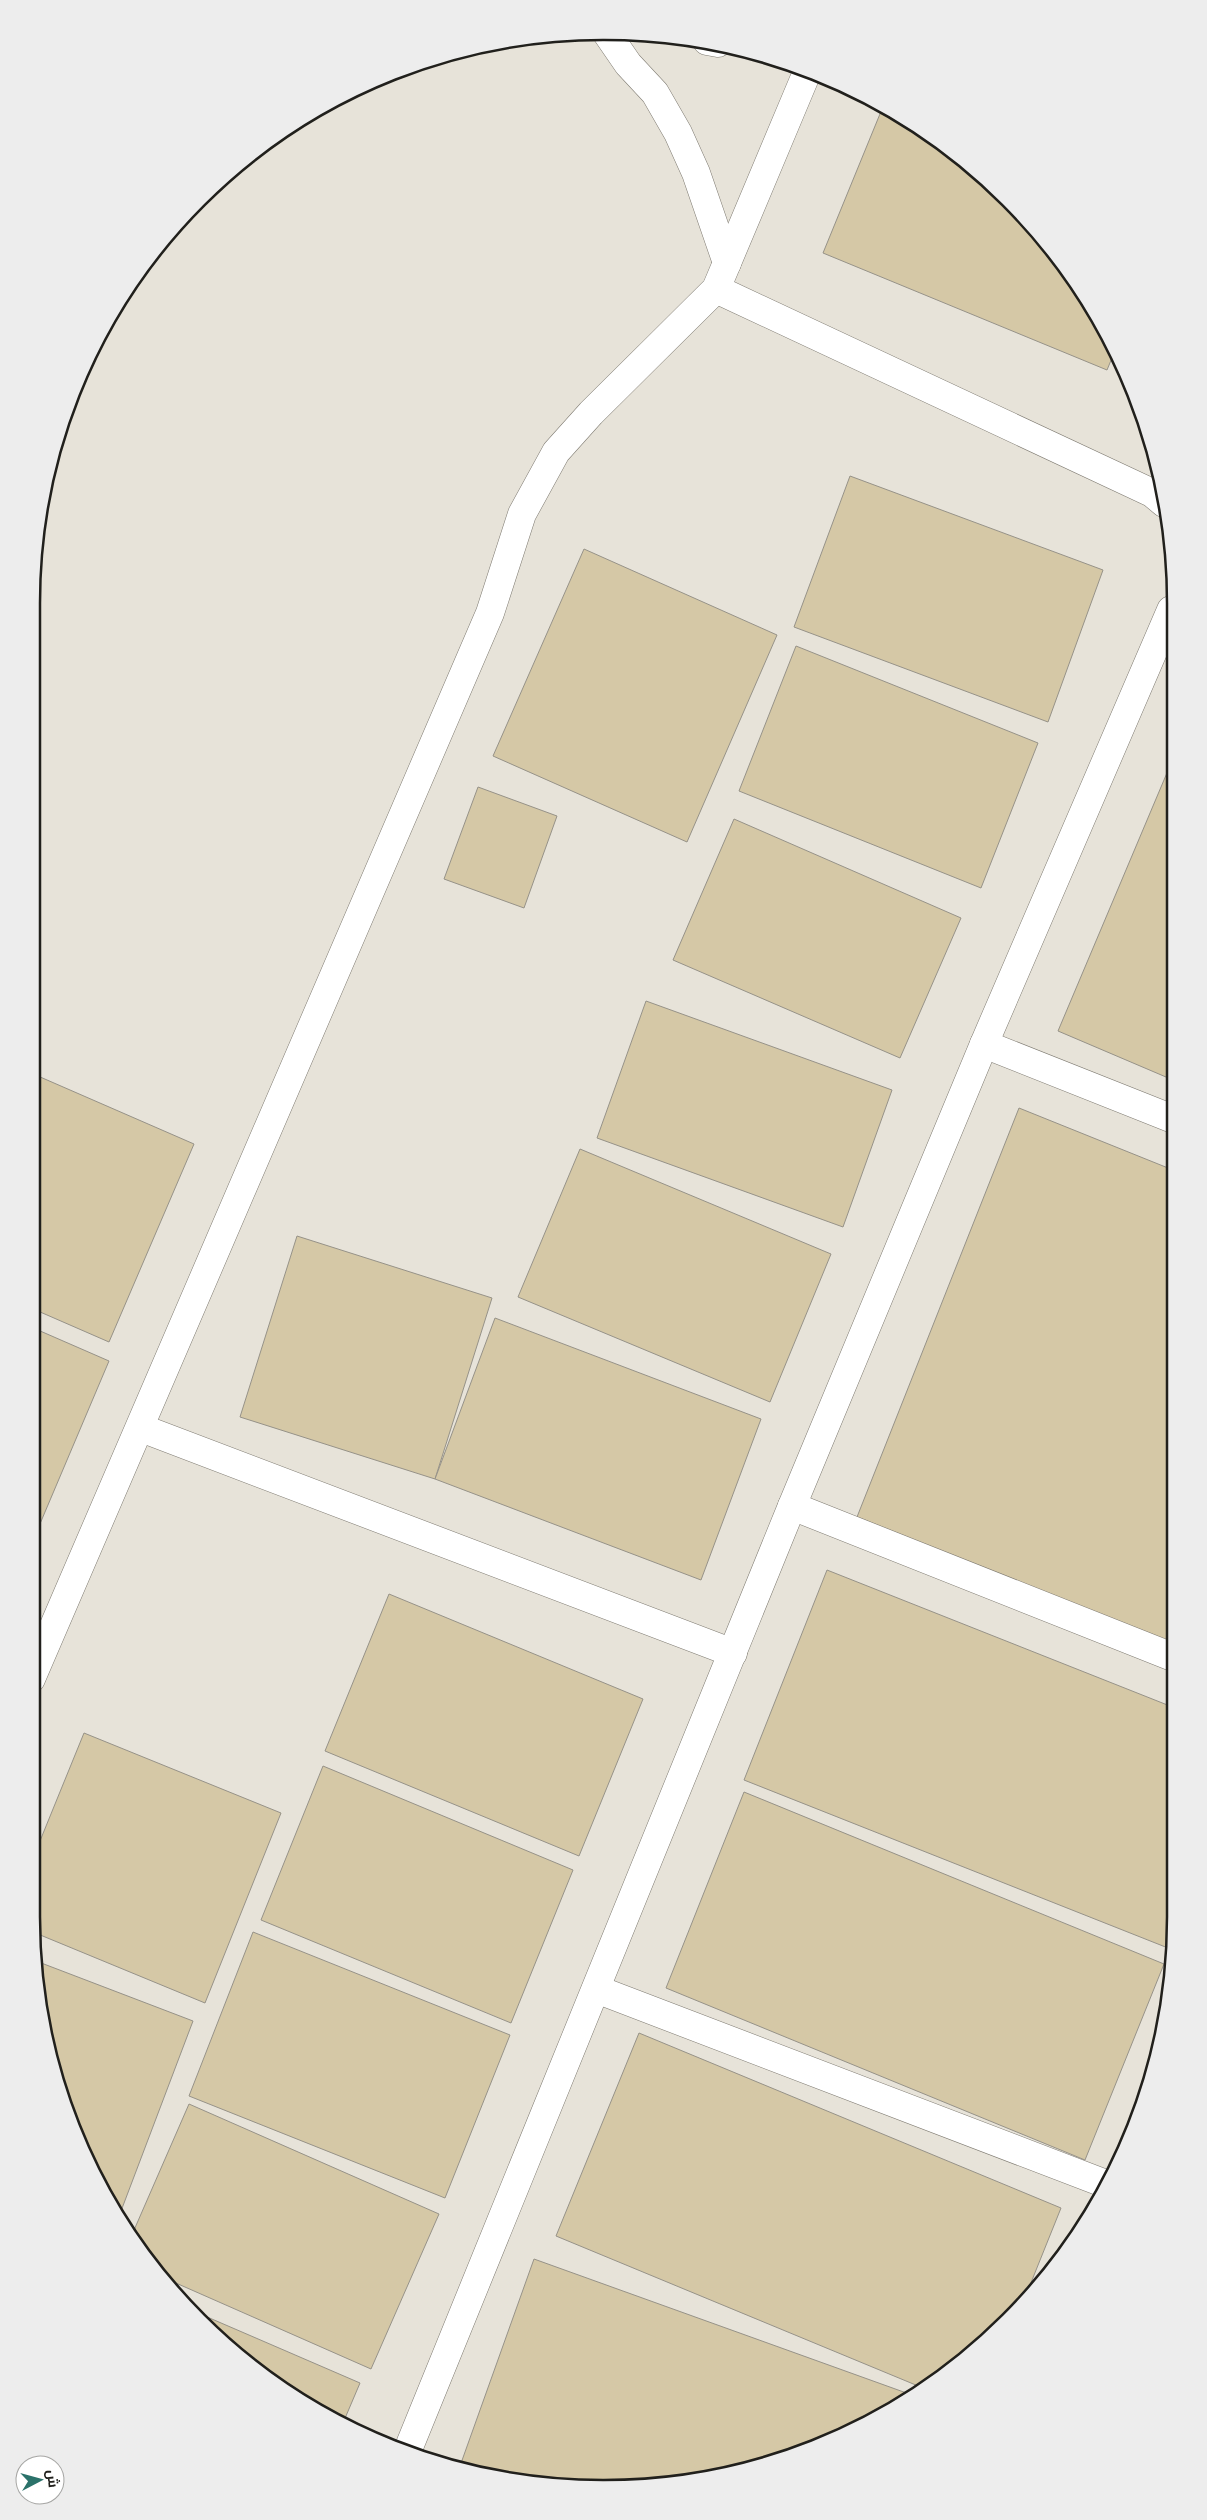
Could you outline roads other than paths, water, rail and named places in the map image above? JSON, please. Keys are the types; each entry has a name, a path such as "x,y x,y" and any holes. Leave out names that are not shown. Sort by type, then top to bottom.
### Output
{"street":[{"path":"612,40 628,64 655,93 678,133 696,173 727,263"},
{"path":"42,1630 141,1428 490,613 522,514 556,452 591,413 716,289 805,78"},
{"path":"716,289 1156,497"},
{"path":"410,2445 792,1506 984,1044 1167,619"},
{"path":"984,1044 1167,1117"},
{"path":"141,1428 733,1653"},
{"path":"792,1506 1167,1655"},
{"path":"596,1989 1101,2182"}]}
